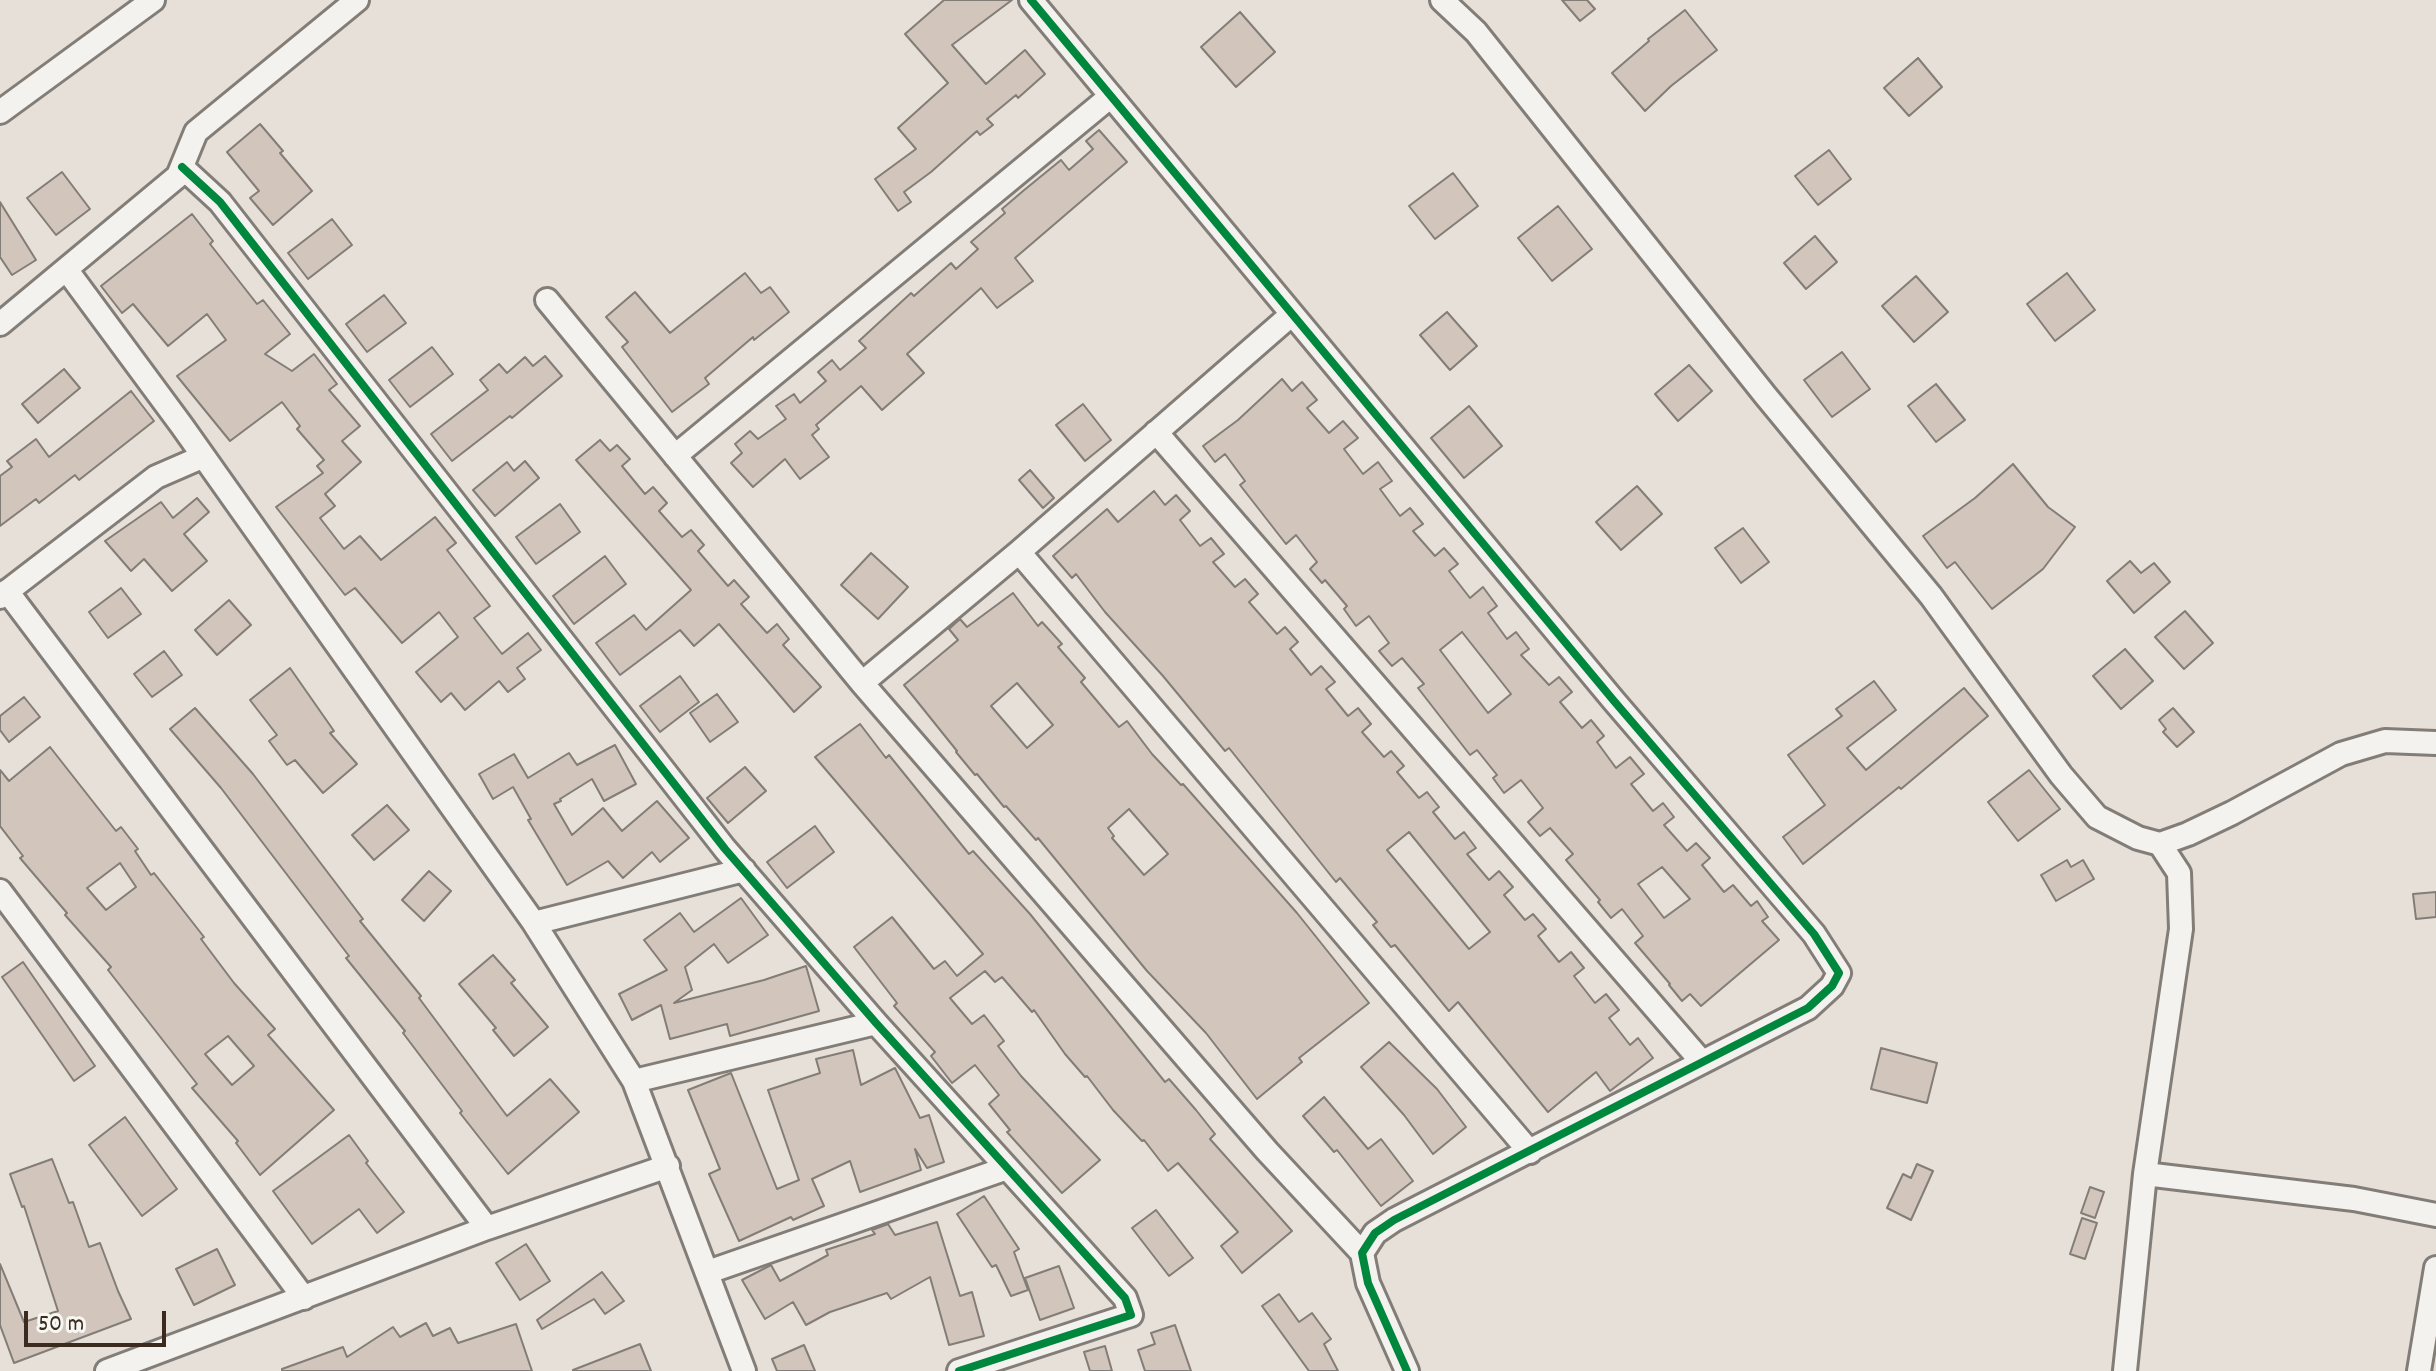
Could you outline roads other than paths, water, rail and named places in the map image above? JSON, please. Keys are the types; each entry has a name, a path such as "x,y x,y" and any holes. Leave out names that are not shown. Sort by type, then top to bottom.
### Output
{"street":[{"path":"2,108 153,0"},
{"path":"0,324 178,176 196,132 357,0"},
{"path":"1031,0 1604,689 1814,934 1839,973 1832,986 1808,1008 1394,1220 1375,1233 1362,1253"},
{"path":"1442,0 1476,32 1765,395 1931,596 2061,775 2097,817 2138,838 2160,844 2232,813 2341,754 2385,741 2436,743"},
{"path":"675,456 1111,96"},
{"path":"182,167 220,202 744,870 876,1023 1125,1298 1131,1315 959,1371"},
{"path":"66,269 534,923 634,1081 744,1371"},
{"path":"547,300 862,683 1267,1151 1362,1253 1368,1283 1407,1371"},
{"path":"862,683 1019,552 1291,315"},
{"path":"1156,432 1702,1062"},
{"path":"202,457 156,477 4,594 487,1228"},
{"path":"1019,552 1530,1152"},
{"path":"2125,1371 2145,1174 2181,929 2179,873 2160,844"},
{"path":"534,923 744,870"},
{"path":"0,891 304,1298"},
{"path":"634,1081 876,1023"},
{"path":"107,1371 145,1365 304,1298 487,1228 668,1166"},
{"path":"708,1272 1007,1168"},
{"path":"2145,1174 2354,1199 2436,1215"},
{"path":"2419,1371 2436,1268"}]}
